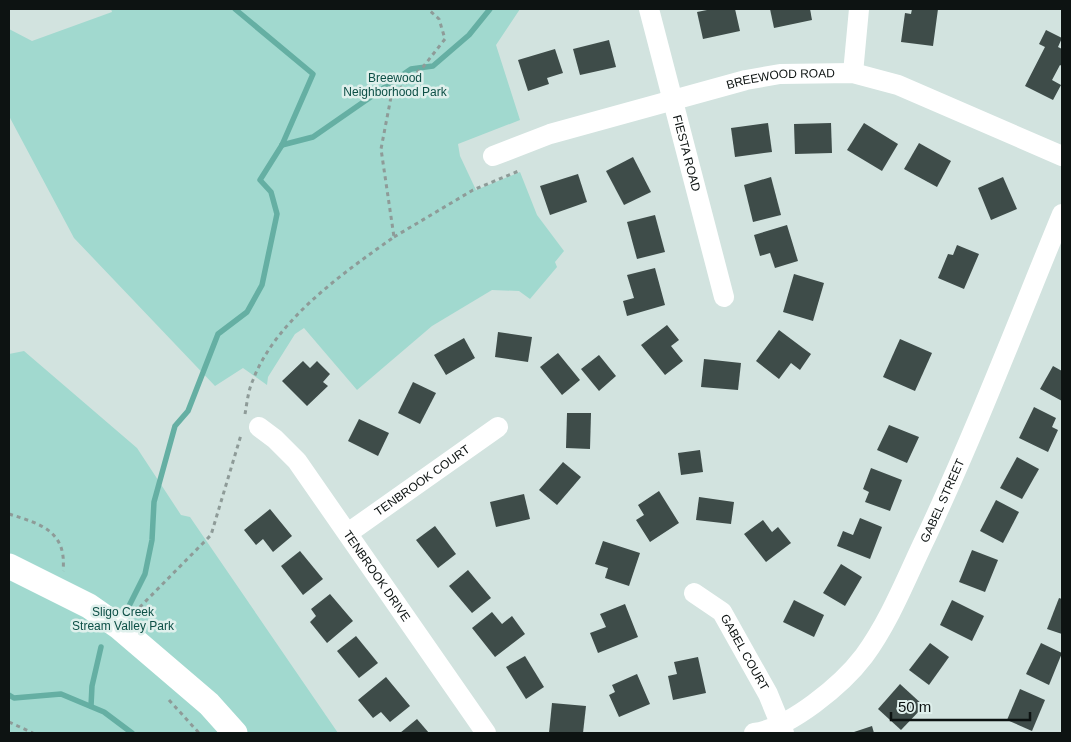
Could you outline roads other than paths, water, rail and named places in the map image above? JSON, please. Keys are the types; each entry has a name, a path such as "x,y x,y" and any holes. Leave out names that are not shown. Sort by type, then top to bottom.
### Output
{"street":[{"name":"FIESTA ROAD","path":"649,9 724,298"},
{"path":"854,73 859,9"},
{"name":"BREEWOOD ROAD","path":"493,156 550,134 746,80 780,74 854,73 898,85 1062,156"},
{"name":"GABEL STREET","path":"754,733 782,728 830,691 862,658 883,628 945,496 1062,214"},
{"name":"TENBROOK DRIVE","path":"249,422 275,439 296,461 486,733"},
{"name":"TENBROOK COURT","path":"348,533 498,427"},
{"path":"9,566 89,606 119,627 210,704 236,733"},
{"name":"GABEL COURT","path":"694,593 722,612 768,694 782,728"}],"waterway":[{"path":"128,608 145,574 152,540 154,502 175,426 188,411 218,334 247,312 262,285 277,214 271,192 260,180 282,145 313,74 235,9"},
{"path":"282,145 313,137 411,69 433,66 469,35 490,9"},
{"path":"91,706 92,686 101,647"},
{"path":"9,695 14,698 61,694 104,712 132,733"}],"park label":[{"name":"Breewood Neighborhood Park","path":"395,85"},
{"name":"Sligo Creek Stream Valley Park","path":"123,619"}]}
